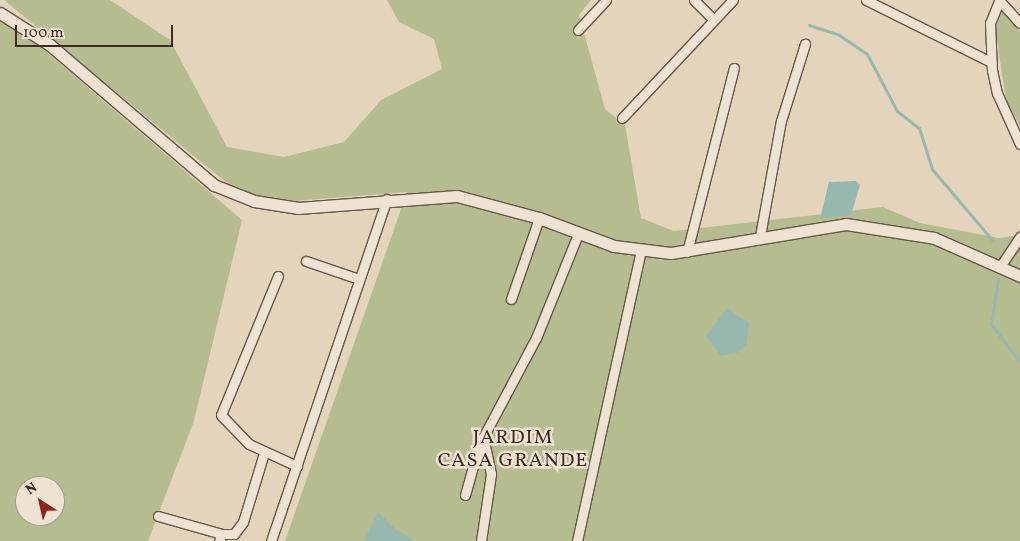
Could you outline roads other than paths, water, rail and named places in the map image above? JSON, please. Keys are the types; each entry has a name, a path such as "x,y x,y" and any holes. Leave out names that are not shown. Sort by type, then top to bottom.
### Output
{"main road":[{"path":"0,13 50,45 214,185 281,207 457,196 539,218 578,234 641,251 687,252 760,236 846,224 934,238 1001,265 1020,276"}],"street":[{"path":"578,30 606,0"},
{"path":"694,0 713,20"},
{"path":"622,118 733,0"},
{"path":"866,0 991,62"},
{"path":"1020,23 999,0 990,23 991,62 996,93 1020,144"},
{"path":"760,236 780,121 805,44"},
{"path":"687,252 734,68"},
{"path":"271,541 387,199"},
{"path":"511,299 539,218"},
{"path":"465,495 483,436 536,338 578,234"},
{"path":"1001,265 1020,237"},
{"path":"577,541 641,251"},
{"path":"306,262 359,280"},
{"path":"278,276 221,415 242,438 264,453 297,466"},
{"path":"481,541 491,474 483,436"},
{"path":"158,516 220,537 234,534 243,522 264,453"}],"water":[{"path":"856,181 860,185 851,215 820,219 829,182"},
{"path":"727,308 749,323 746,346 737,353 721,356 706,336"},
{"path":"378,512 395,529 416,541 364,541"}],"waterway":[{"path":"809,25 839,35 867,54 897,111 919,128 932,169 993,241"},
{"path":"998,279 991,324 1020,362"}],"district":[{"name":"JARDIM CASA GRANDE","path":"513,450"}]}
